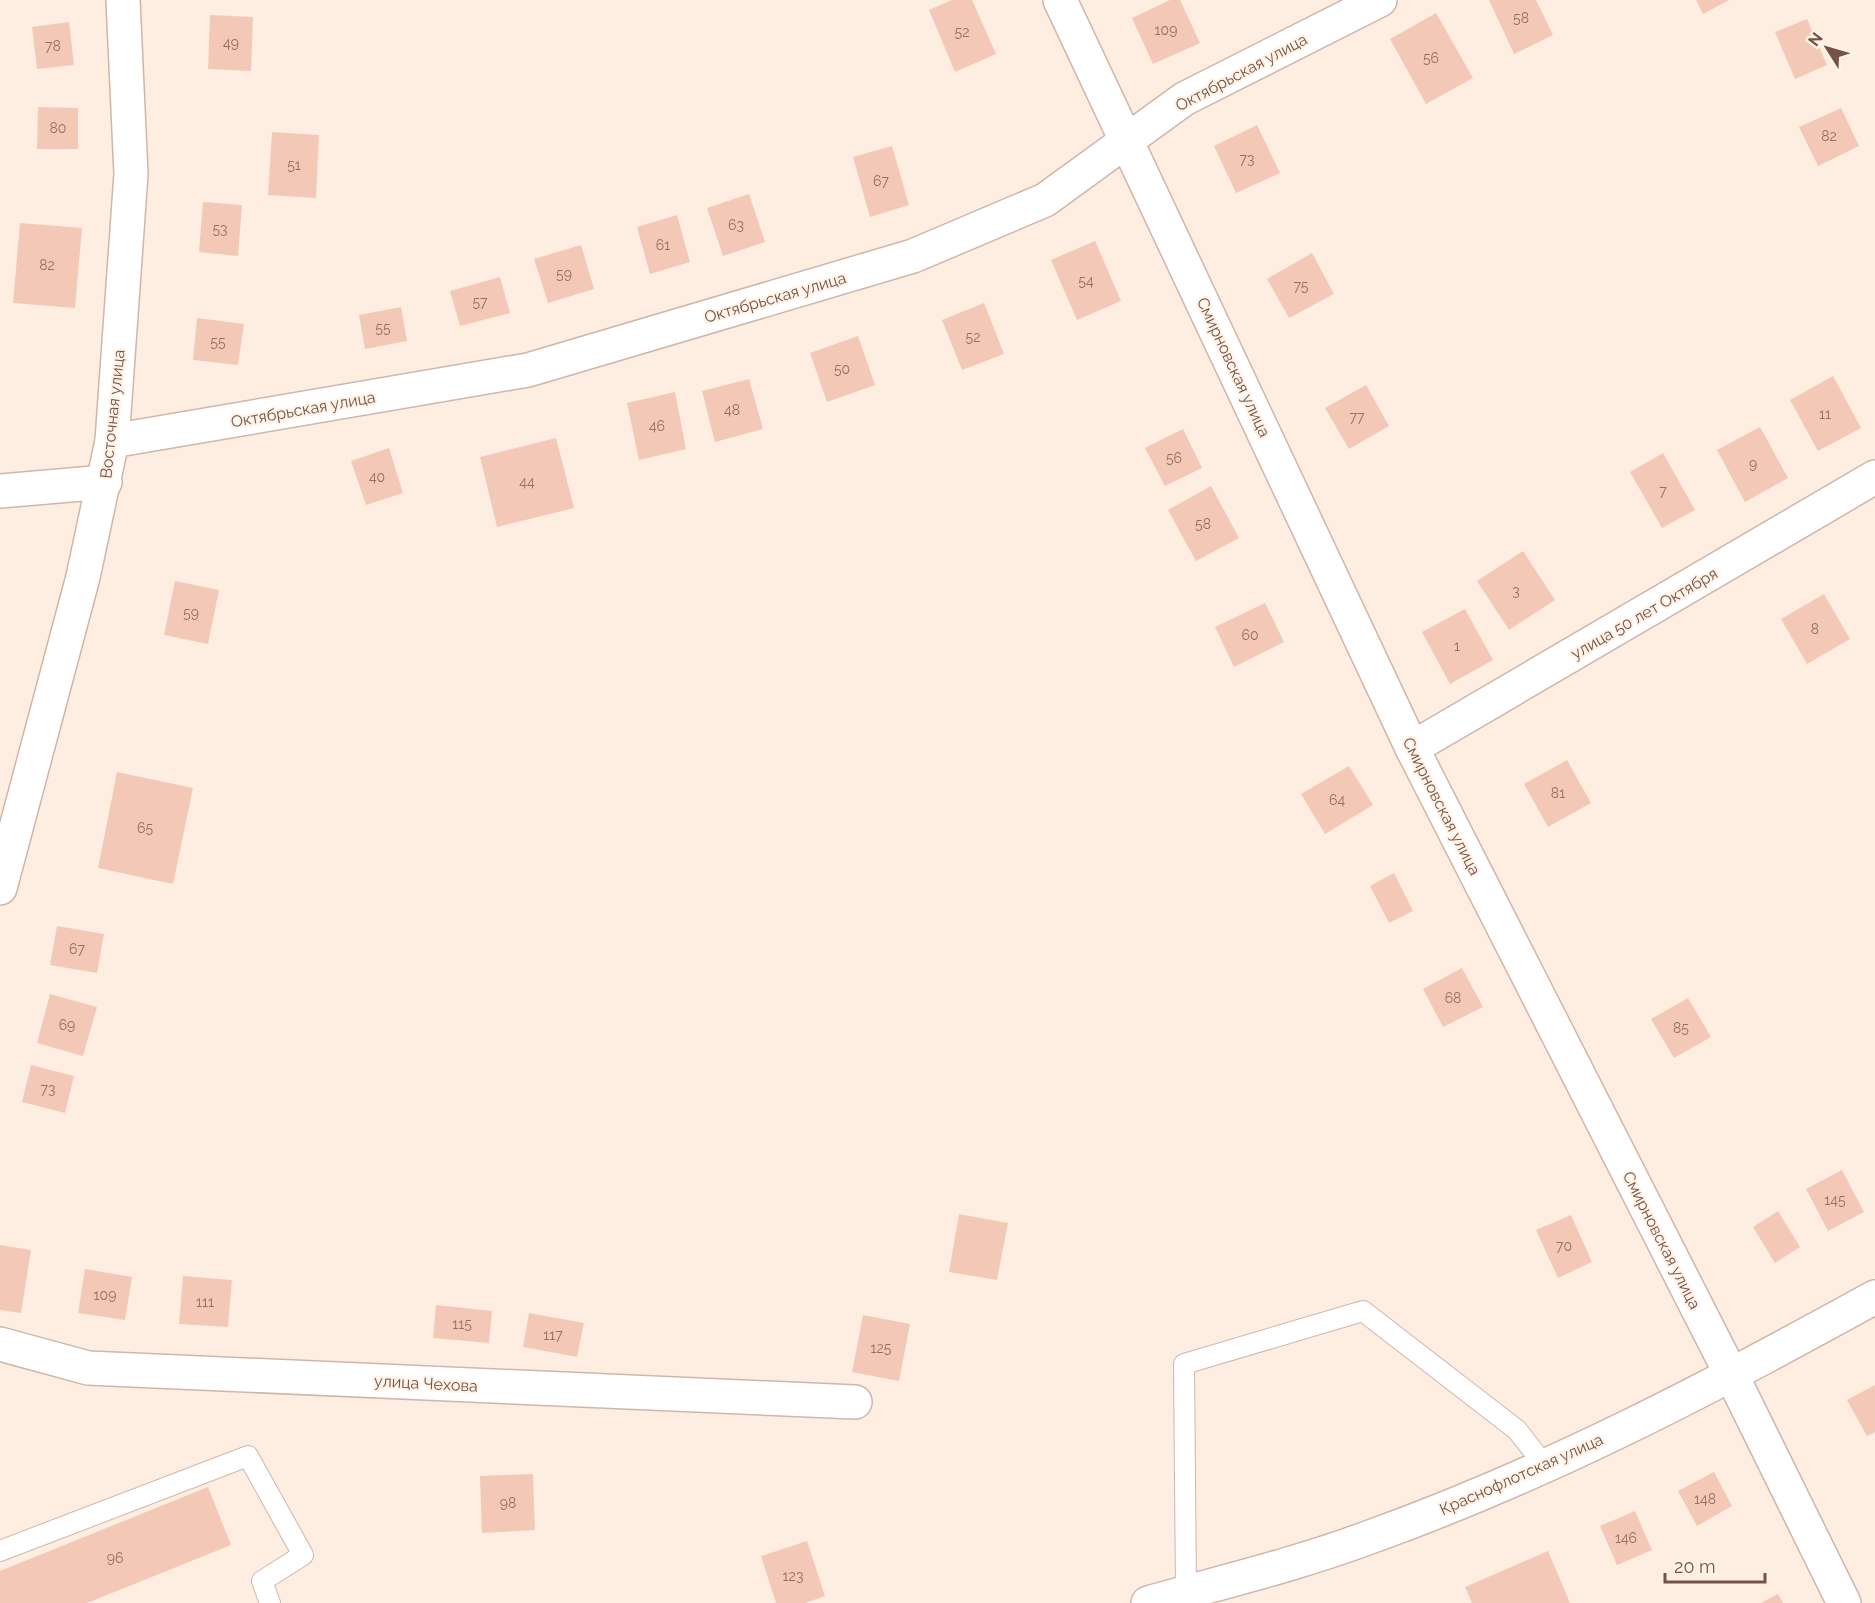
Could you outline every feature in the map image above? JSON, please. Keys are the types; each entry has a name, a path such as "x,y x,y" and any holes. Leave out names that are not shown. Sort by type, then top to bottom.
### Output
{"street":[{"name":"Восточная улица","path":"0,888 105,482 112,441 131,174 123,0"},
{"name":"Смирновская улица","path":"1060,0 1412,748 1732,1376 1844,1603"},
{"name":"Октябрьская улица","path":"112,441 528,370 913,256 1045,200 1128,142 1184,99 1380,0"},
{"name":"улица 50 лет Октября","path":"1412,748 1875,477"},
{"path":"0,491 105,482"},
{"name":"Краснофлотская улица","path":"1148,1603 1370,1538 1545,1466 1732,1376 1875,1297"},
{"name":"улица Чехова","path":"0,1344 88,1368 855,1402"}],"lane":[{"path":"1186,1592 1184,1364 1363,1311 1518,1430 1545,1466"},
{"path":"0,1551 248,1456 303,1555 262,1581 270,1603"}],"building":[{"path":"952,0 972,0 996,54 955,72 929,10"},
{"path":"1170,0 1180,0 1200,43 1153,64 1132,18"},
{"path":"1489,0 1536,0 1553,35 1514,54"},
{"path":"1696,0 1729,0 1703,14"},
{"path":"1436,13 1473,78 1426,104 1390,39"},
{"path":"210,15 253,17 251,71 208,69"},
{"path":"1807,19 1827,65 1795,79 1775,32"},
{"path":"69,22 74,65 37,69 32,27"},
{"path":"38,107 78,108 78,149 37,149"},
{"path":"1841,108 1859,146 1818,166 1799,127"},
{"path":"1257,125 1280,173 1236,193 1214,146"},
{"path":"272,132 319,135 316,198 268,195"},
{"path":"892,146 909,205 870,217 853,157"},
{"path":"749,194 765,242 723,256 707,208"},
{"path":"203,202 242,205 238,256 199,252"},
{"path":"677,215 690,262 650,274 637,227"},
{"path":"20,223 82,228 75,308 13,303"},
{"path":"1095,241 1121,301 1077,320 1051,260"},
{"path":"581,245 594,289 548,303 534,259"},
{"path":"1312,253 1334,294 1289,318 1267,279"},
{"path":"500,277 510,313 460,326 450,291"},
{"path":"984,303 1004,354 962,370 942,320"},
{"path":"401,307 407,341 365,349 359,315"},
{"path":"197,318 244,324 238,365 193,360"},
{"path":"858,336 875,385 827,402 810,353"},
{"path":"1833,376 1861,428 1818,451 1790,400"},
{"path":"749,379 763,429 715,442 702,391"},
{"path":"1366,385 1389,426 1349,449 1325,408"},
{"path":"675,392 686,449 639,460 627,403"},
{"path":"1760,427 1788,478 1745,502 1717,450"},
{"path":"1183,429 1202,468 1165,486 1145,448"},
{"path":"556,438 574,508 497,527 480,457"},
{"path":"389,448 403,493 366,505 351,461"},
{"path":"1663,453 1695,510 1662,528 1630,472"},
{"path":"1211,486 1239,538 1196,561 1168,510"},
{"path":"1523,551 1555,600 1509,630 1477,581"},
{"path":"175,581 219,590 208,644 164,635"},
{"path":"1824,594 1850,639 1807,664 1781,619"},
{"path":"1265,603 1284,642 1234,667 1215,627"},
{"path":"1465,609 1493,660 1450,684 1422,632"},
{"path":"1567,760 1591,803 1548,827 1524,784"},
{"path":"1349,766 1373,805 1325,834 1301,794"},
{"path":"117,772 193,788 173,884 98,868"},
{"path":"1394,873 1413,911 1389,923 1370,886"},
{"path":"57,926 104,934 97,973 50,965"},
{"path":"1462,968 1483,1007 1443,1027 1423,989"},
{"path":"50,994 97,1007 83,1056 37,1043"},
{"path":"1688,998 1711,1037 1674,1058 1651,1019"},
{"path":"31,1065 74,1076 65,1113 22,1102"},
{"path":"1842,1170 1864,1212 1828,1231 1806,1189"},
{"path":"1778,1211 1800,1247 1775,1263 1753,1227"},
{"path":"959,1214 1008,1223 997,1280 949,1272"},
{"path":"1571,1215 1592,1262 1558,1278 1536,1230"},
{"path":"0,1245 31,1250 21,1313 0,1310"},
{"path":"85,1269 132,1277 125,1320 78,1313"},
{"path":"183,1276 232,1280 228,1327 179,1324"},
{"path":"436,1305 492,1311 489,1343 433,1338"},
{"path":"529,1313 584,1323 577,1357 523,1347"},
{"path":"863,1315 910,1324 899,1381 852,1372"},
{"path":"1875,1385 1875,1432 1867,1436 1847,1400"},
{"path":"1714,1472 1732,1506 1697,1526 1678,1491"},
{"path":"533,1474 535,1530 482,1533 480,1476"},
{"path":"208,1487 231,1545 87,1603 0,1603 0,1571"},
{"path":"1635,1511 1652,1550 1617,1565 1600,1526"},
{"path":"807,1541 825,1596 805,1603 776,1603 761,1556"},
{"path":"1548,1551 1570,1603 1472,1603 1465,1587"},
{"path":"1778,1594 1783,1603 1761,1603"}]}
